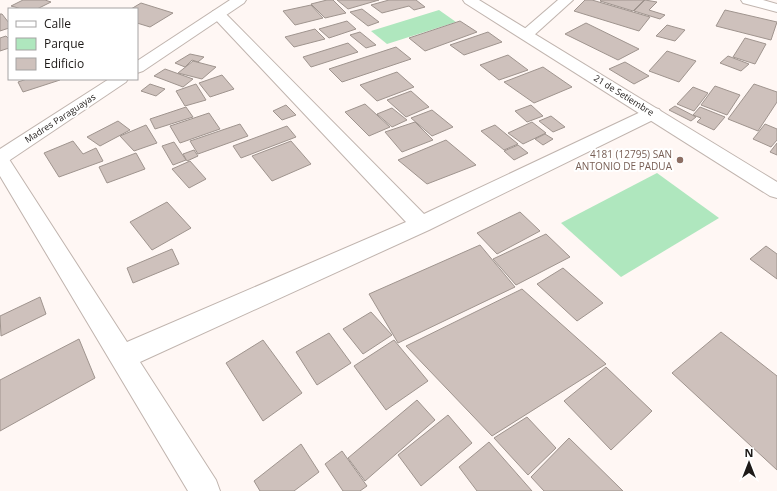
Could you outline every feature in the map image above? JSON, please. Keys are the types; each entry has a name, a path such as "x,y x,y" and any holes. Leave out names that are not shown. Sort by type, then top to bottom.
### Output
{"street":[{"path":"138,67 239,0"},
{"name":"21 de Setiembre","path":"470,0 527,34 777,191"},
{"path":"527,34 566,0"},
{"path":"748,0 777,8"},
{"path":"218,14 421,224"},
{"name":"Madres Paraguayas","path":"0,159 118,80"},
{"path":"122,357 421,224 653,113"},
{"path":"0,159 205,491"}],"green space":[{"path":"439,10 456,22 387,44 371,31"},
{"path":"657,173 719,218 621,277 561,223"}],"building":[{"path":"23,0 45,0 51,2 39,8 18,8 11,6"},
{"path":"333,0 346,13 325,18 311,4"},
{"path":"337,0 379,0 348,9"},
{"path":"389,0 416,0 425,7 414,10 409,6 382,13 371,5"},
{"path":"585,0 592,0 650,17 639,31 574,11"},
{"path":"644,0 633,11 600,1"},
{"path":"645,0 657,2 649,10 665,15 660,19 634,11"},
{"path":"141,3 173,13 150,27 138,23 138,8 133,8"},
{"path":"311,5 323,18 295,25 283,11"},
{"path":"362,9 379,22 368,26 350,12"},
{"path":"725,10 777,22 771,40 716,26"},
{"path":"0,14 2,14 8,22 8,28 0,31"},
{"path":"347,21 356,29 329,38 319,29"},
{"path":"460,21 477,32 425,51 409,38"},
{"path":"586,23 639,49 618,60 565,34"},
{"path":"667,25 685,30 675,41 656,36"},
{"path":"315,29 325,39 294,47 285,37"},
{"path":"360,32 376,45 366,48 350,35"},
{"path":"488,32 502,42 464,55 450,45"},
{"path":"6,36 8,38 8,48 0,51 0,38"},
{"path":"745,38 766,44 755,64 733,57"},
{"path":"348,43 358,52 311,67 303,57"},
{"path":"396,47 411,59 342,82 329,69"},
{"path":"667,51 696,61 679,82 649,71"},
{"path":"190,54 204,57 198,62 192,60 185,67 175,63"},
{"path":"508,55 528,70 499,80 480,65"},
{"path":"728,56 749,64 741,71 720,63"},
{"path":"193,61 216,67 202,79 178,73"},
{"path":"625,62 649,76 634,84 609,69"},
{"path":"543,67 572,87 534,103 504,82"},
{"path":"165,69 193,79 183,87 154,76"},
{"path":"397,72 414,87 377,101 360,85"},
{"path":"222,75 234,89 210,97 199,83"},
{"path":"24,80 60,80 23,92 18,82"},
{"path":"150,84 165,89 156,96 141,91"},
{"path":"196,84 206,100 185,106 176,91"},
{"path":"754,84 777,92 777,102 758,131 728,119"},
{"path":"715,86 740,95 727,115 701,105"},
{"path":"693,87 708,93 694,111 677,104"},
{"path":"411,91 429,107 406,117 387,100"},
{"path":"365,104 390,127 369,136 345,112"},
{"path":"286,105 296,115 282,120 273,111"},
{"path":"531,105 543,116 527,122 515,111"},
{"path":"675,106 696,117 691,121 669,110"},
{"path":"186,107 193,117 155,129 150,119"},
{"path":"700,107 725,117 714,130 697,122 701,118 693,115"},
{"path":"392,108 407,120 392,127 377,114"},
{"path":"432,110 453,127 432,136 411,118"},
{"path":"209,113 220,129 180,143 170,126"},
{"path":"551,116 565,127 553,132 539,121"},
{"path":"118,121 130,130 100,146 87,137"},
{"path":"415,122 433,140 402,152 385,132"},
{"path":"532,122 546,133 523,144 508,133"},
{"path":"240,124 248,136 198,154 190,141"},
{"path":"765,124 777,129 777,140 771,147 753,139"},
{"path":"146,125 157,143 134,151 120,136"},
{"path":"495,125 518,144 504,150 481,131"},
{"path":"287,126 296,137 241,158 233,146"},
{"path":"545,134 553,139 543,145 535,139"},
{"path":"446,140 476,165 427,184 398,160"},
{"path":"73,141 83,154 96,148 103,161 59,177 44,153"},
{"path":"291,141 311,164 272,181 252,156"},
{"path":"174,142 186,160 173,165 162,146"},
{"path":"777,143 777,155 770,152"},
{"path":"518,145 528,153 514,160 504,151"},
{"path":"194,150 198,156 187,161 183,154"},
{"path":"136,153 145,169 107,183 99,167"},
{"path":"190,161 206,179 189,188 172,169"},
{"path":"167,202 191,228 152,250 130,222"},
{"path":"520,212 540,231 497,254 477,233"},
{"path":"546,234 570,257 516,285 493,259"},
{"path":"480,245 515,287 398,343 369,294"},
{"path":"766,246 777,254 777,279 750,259"},
{"path":"172,249 179,264 133,283 127,268"},
{"path":"563,268 603,303 577,321 537,284"},
{"path":"522,289 606,364 492,436 406,346"},
{"path":"40,297 46,314 1,336 0,316"},
{"path":"371,312 392,335 363,354 343,329"},
{"path":"721,332 777,376 777,470 672,373"},
{"path":"329,333 351,363 317,385 296,352"},
{"path":"79,339 95,378 0,431 0,380"},
{"path":"263,340 302,393 263,421 226,363"},
{"path":"394,340 428,381 386,410 354,366"},
{"path":"606,367 652,411 611,450 564,401"},
{"path":"417,400 435,420 365,481 348,458"},
{"path":"448,415 472,443 421,486 398,455"},
{"path":"527,417 556,448 528,475 494,438"},
{"path":"569,438 623,491 544,491 531,477"},
{"path":"489,442 532,491 477,491 459,467"},
{"path":"301,444 319,472 294,491 260,491 254,481"},
{"path":"342,451 367,486 360,491 343,491 325,464"}],"place":[{"name":"4181 (12795) SAN ANTONIO DE PADUA","path":"680,160"}]}
